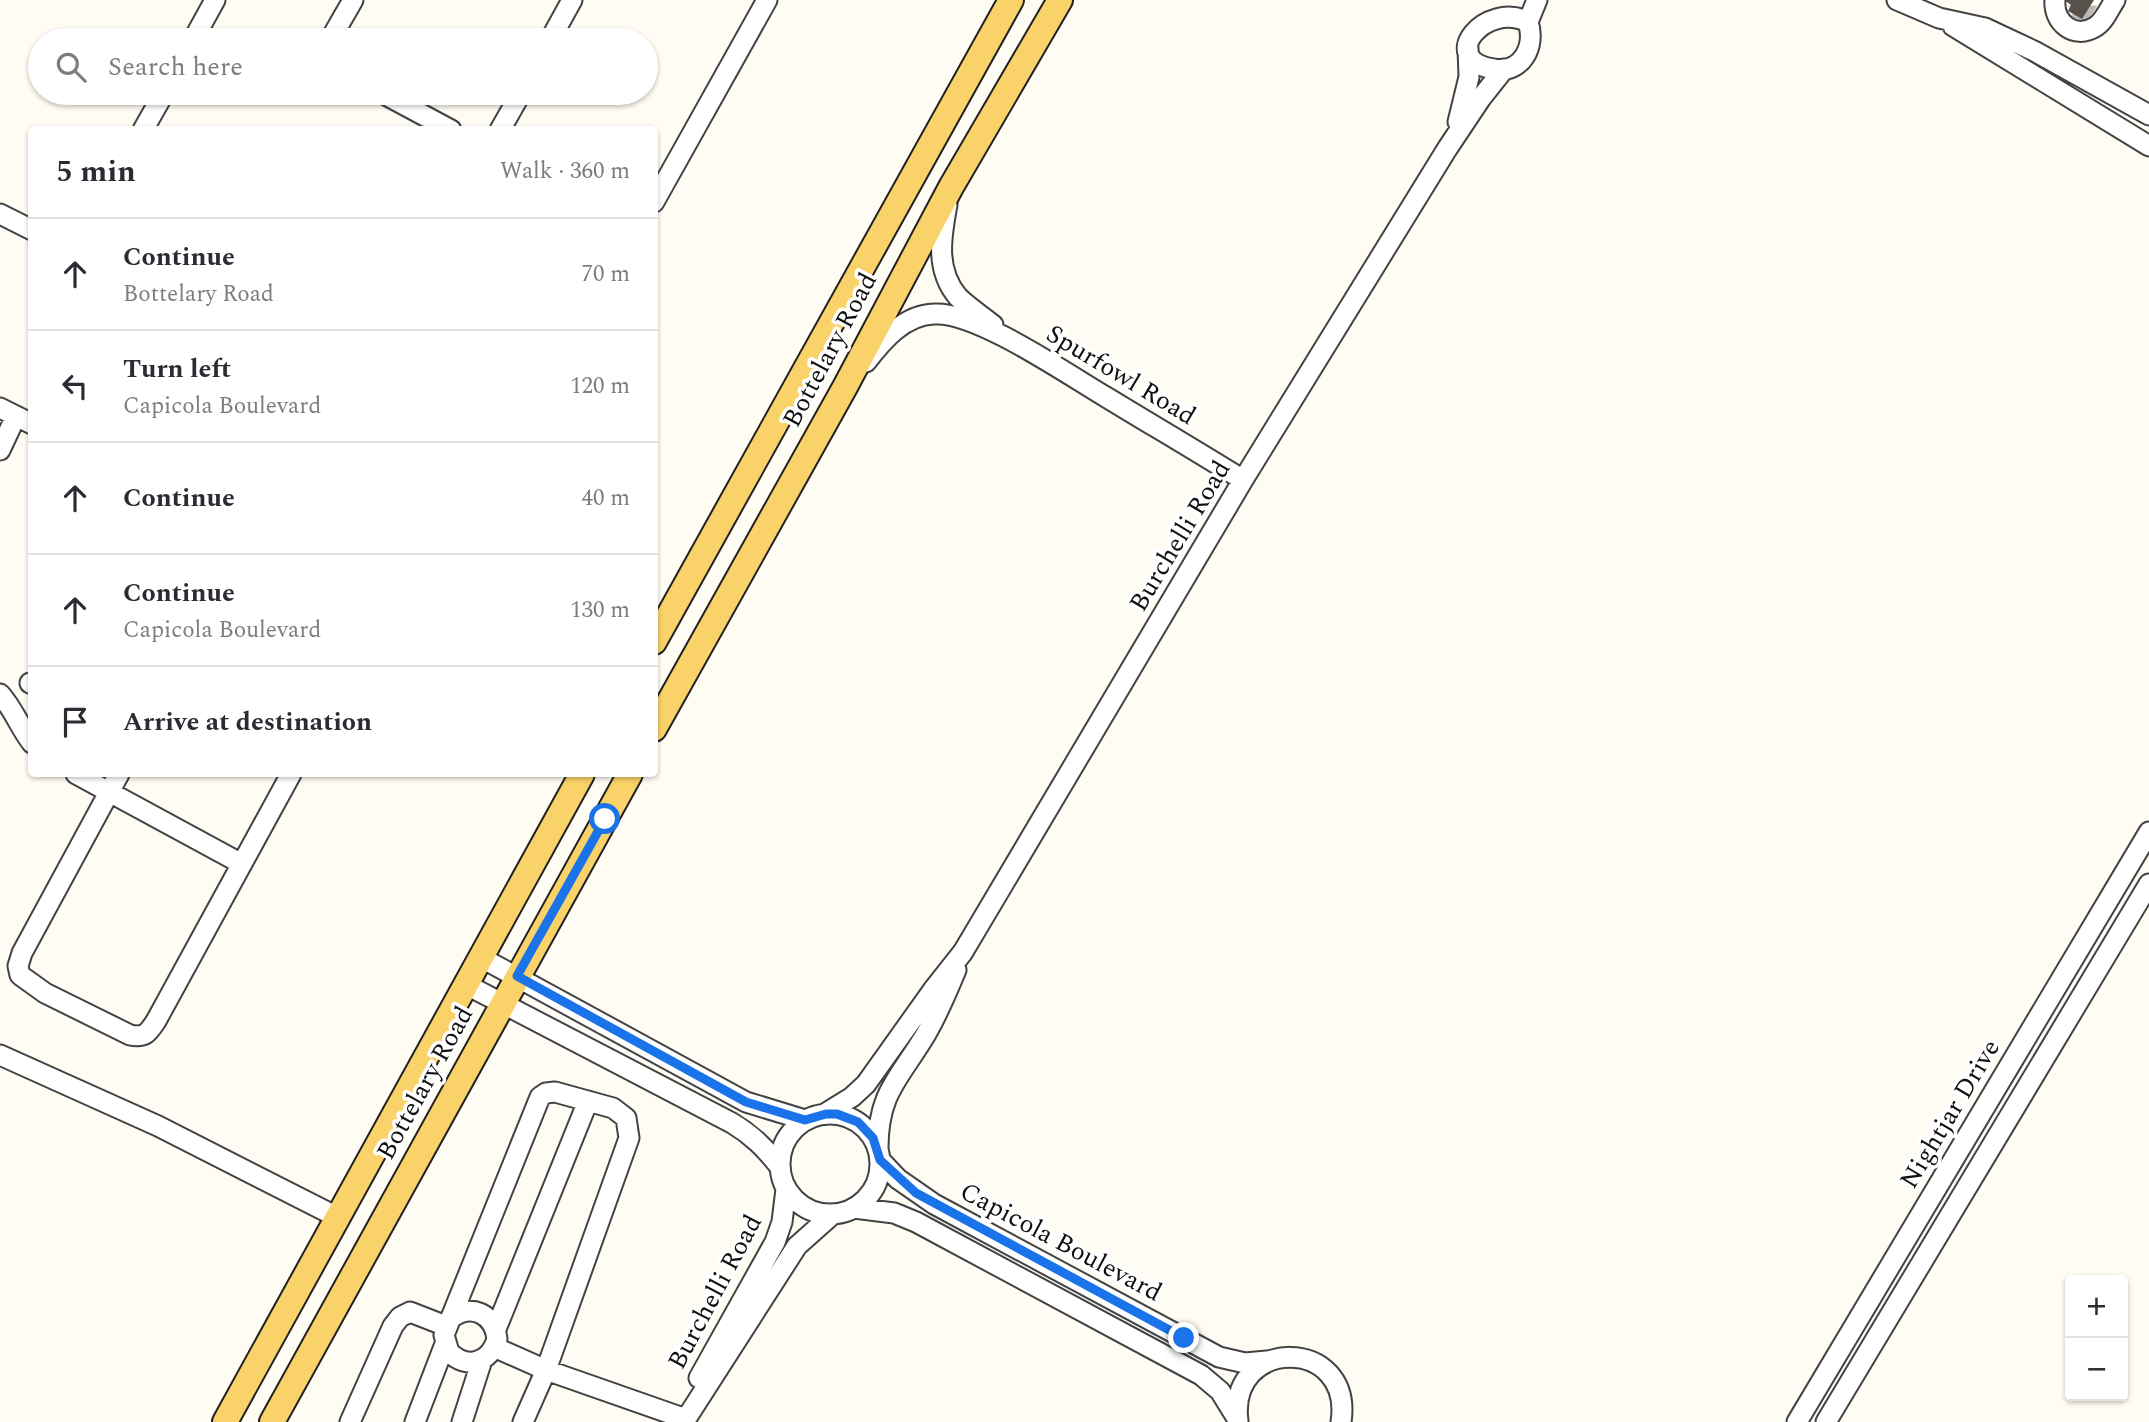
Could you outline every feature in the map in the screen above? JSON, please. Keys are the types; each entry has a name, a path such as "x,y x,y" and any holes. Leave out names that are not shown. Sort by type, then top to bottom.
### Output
{"main road":[{"name":"Bottelary Road","path":"658,635 1011,0"},
{"name":"Bottelary Road","path":"658,722 845,387 951,187 1060,0"},
{"name":"Bottelary Road","path":"225,1422 580,777"},
{"name":"Bottelary Road","path":"272,1422 628,777"}],"street":[{"path":"199,28 215,0"},
{"path":"337,28 353,0"},
{"path":"557,28 572,0"},
{"path":"658,195 767,0"},
{"path":"1528,22 1537,0"},
{"path":"1897,0 1939,18 1985,27 2149,115"},
{"path":"1916,0 1939,18 2149,146"},
{"path":"2055,0 2060,21 2072,30 2080,32 2095,28 2101,23 2115,0"},
{"path":"1503,5 1522,14 1528,22 1531,32 1528,52 1522,61 1504,69 1495,70 1480,63 1468,48 1468,27 1482,10 1503,5"},
{"name":"Burchelli Road","path":"1447,149 1465,100 1469,77 1468,48"},
{"name":"Burchelli Road","path":"826,1114 866,1084 933,989 963,952 1244,480 1447,149 1504,69"},
{"path":"145,126 157,105"},
{"path":"404,105 444,126"},
{"path":"502,126 514,105"},
{"name":"Spurfowl Road","path":"951,187 939,248 945,275 958,296 1007,337"},
{"path":"0,214 28,228"},
{"name":"Spurfowl Road","path":"845,387 878,346 898,328 915,318 932,313 952,314 1007,337 1244,480"},
{"path":"0,450 16,416"},
{"path":"0,694 28,738"},
{"path":"81,777 242,864"},
{"path":"117,777 22,953 18,967 20,975 45,993 130,1035 140,1037 147,1035 289,777"},
{"name":"Nightjar Drive","path":"1797,1422 2149,832"},
{"name":"Nightjar Drive","path":"1826,1422 2149,884"},
{"name":"Burchelli Road","path":"879,1154 878,1130 886,1096 926,1034 963,952"},
{"path":"480,957 746,1102 805,1120"},
{"path":"465,984 751,1135 779,1167 792,1198 810,1210 833,1214 854,1208 864,1201 877,1182 879,1154 867,1129 858,1122 837,1114 826,1114 805,1120 796,1127 783,1145 779,1167"},
{"path":"0,1055 158,1126 339,1218"},
{"path":"415,1422 447,1329 540,1097 555,1092 613,1108 626,1118 629,1138 546,1370 523,1422"},
{"path":"463,1422 588,1101"},
{"name":"Capicola Boulevard","path":"879,1154 898,1179 934,1204 1219,1357 1245,1363 1290,1356 1313,1361 1331,1376 1341,1398"},
{"name":"Burchelli Road","path":"685,1420 693,1390 775,1242 784,1213 786,1189"},
{"name":"Capicola Boulevard","path":"854,1208 894,1213 916,1222 1201,1375 1220,1391 1238,1421"},
{"name":"Burchelli Road","path":"685,1420 797,1246 833,1214"},
{"path":"477,1311 492,1321 491,1346 464,1363 449,1352 447,1329 459,1313 477,1311"},
{"path":"350,1422 393,1326 400,1317 411,1312 447,1329"},
{"path":"491,1346 546,1370 685,1420"},
{"path":"1238,1421 1237,1409 1242,1386 1257,1368 1267,1361"},
{"path":"1341,1398 1341,1422"},
{"path":"1341,1398 1357,1422"}],"building":[{"path":"2064,0 2094,0 2082,19 2068,11 2071,5"}],"route":[{"path":"605,819 517,976 746,1102 778,1114 805,1120 837,1114 858,1122 873,1138 880,1160 916,1193 1184,1338"}]}
